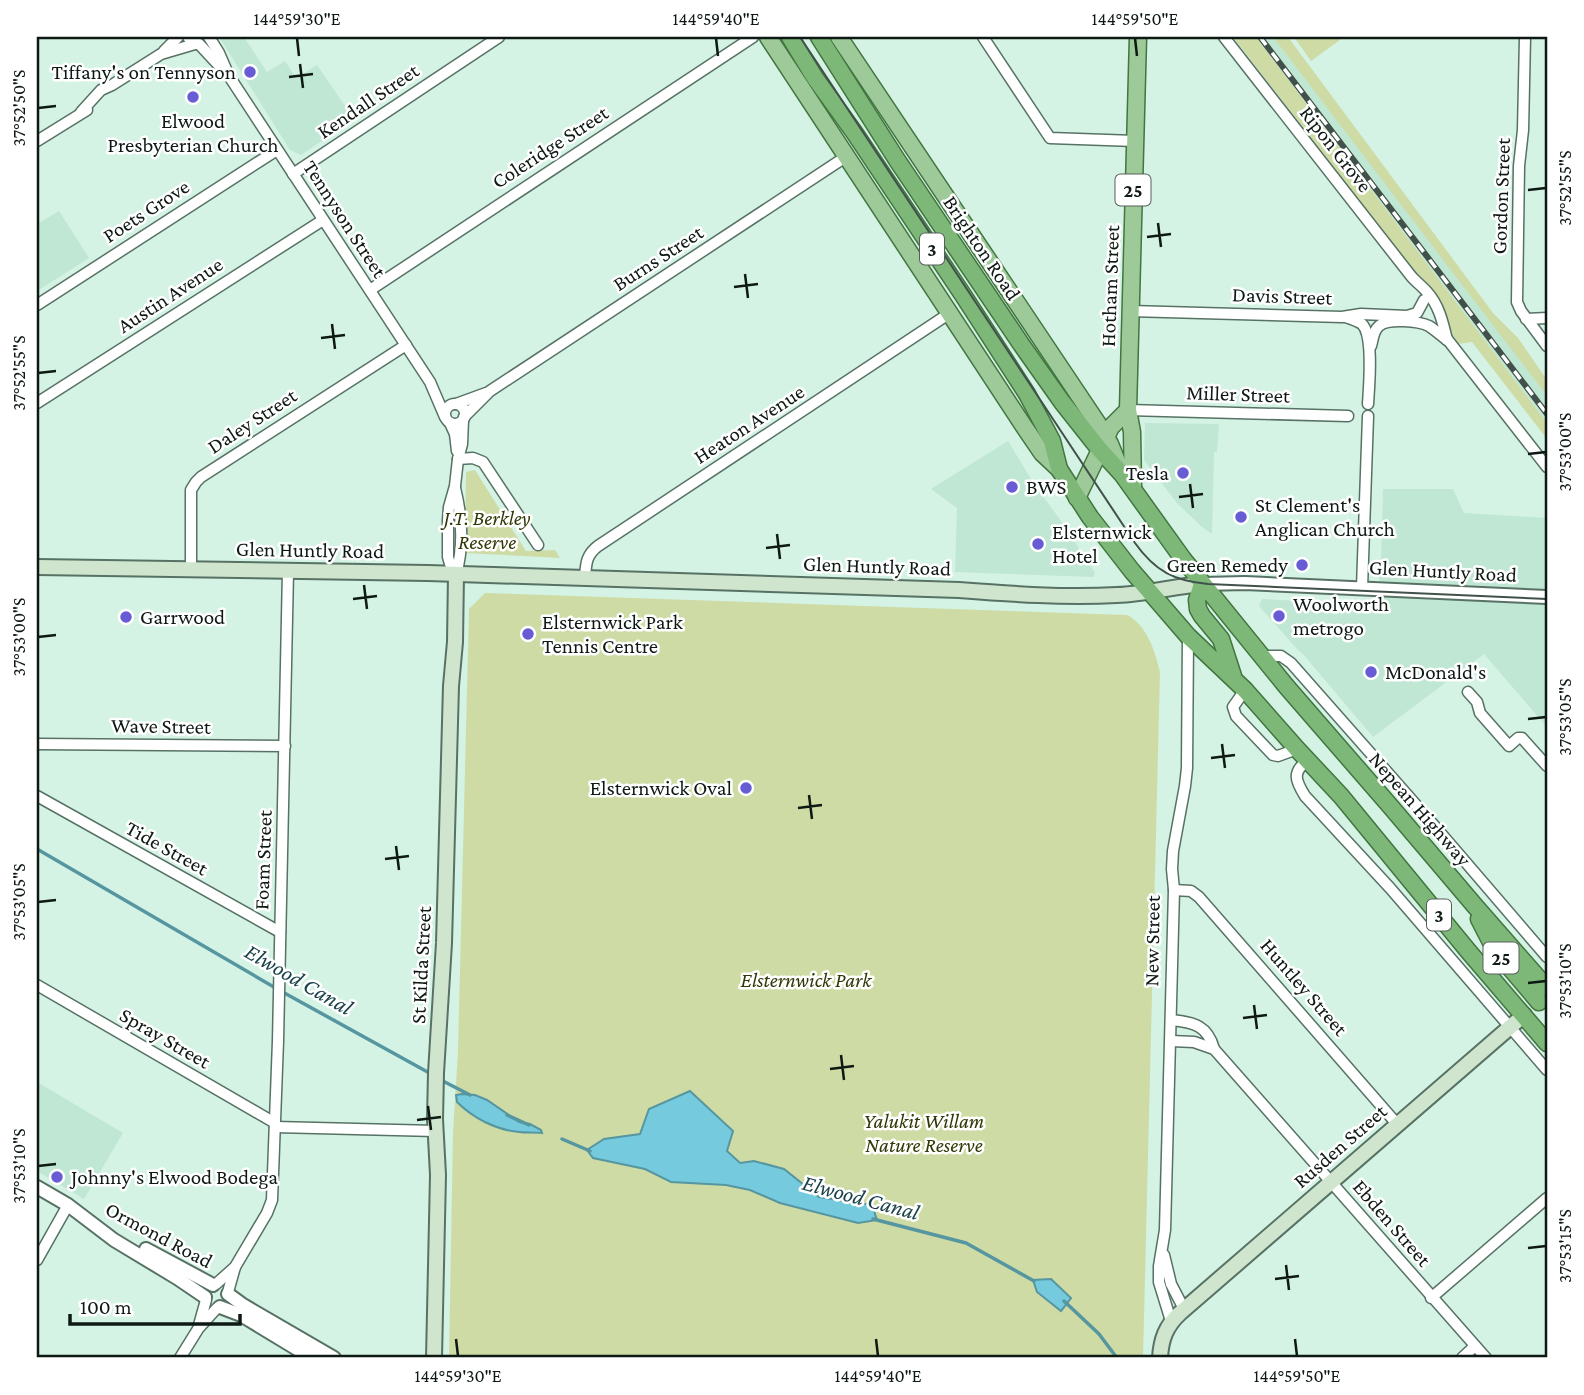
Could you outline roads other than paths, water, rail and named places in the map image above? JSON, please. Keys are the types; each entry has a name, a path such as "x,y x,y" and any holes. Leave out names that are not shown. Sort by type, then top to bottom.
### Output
{"highway":[{"name":"Brighton Road","path":"790,37 1027,394 1052,441 1059,469 1077,498 1150,592"},
{"name":"Brighton Road","path":"819,37 1034,364 1103,443 1122,474 1203,584"},
{"path":"903,206 921,195"},
{"path":"1203,584 1198,608 1221,639 1240,684"},
{"name":"Nepean Highway","path":"1203,584 1261,656 1475,906"},
{"name":"3","path":"1150,592 1188,636 1240,684 1363,821 1547,1043"},
{"name":"25","path":"1475,906 1494,950 1544,995"},
{"name":"Rusden Street","path":"1524,1016 1544,995"}],"main road":[{"name":"Brighton Road","path":"768,37 1038,447 1059,469"},
{"name":"Brighton Road","path":"839,37 1103,443"},
{"name":"Hotham Street","path":"1133,488 1132,432 1128,410 1138,37"},
{"path":"862,104 863,73"},
{"path":"870,191 893,206 903,206"},
{"path":"1077,498 1115,421 1128,410"},
{"name":"Glen Huntly Road","path":"37,567 456,574 1031,594 1112,595 1203,584"},
{"name":"St Kilda Street","path":"434,1358 438,1175 436,1050 444,943 456,574"},
{"name":"Rusden Street","path":"1168,1328 1184,1309 1524,1016"},
{"name":"New Street","path":"1160,1358 1168,1328"}],"street":[{"path":"161,54 178,37"},
{"path":"37,141 81,112 97,92 161,54 194,41 203,43 209,37"},
{"name":"Tennyson Street","path":"209,37 229,76 430,382 456,434 458,459"},
{"name":"Kendall Street","path":"293,174 499,37"},
{"name":"Coleridge Street","path":"370,290 752,37"},
{"path":"983,37 1050,138 1135,141"},
{"name":"Ripon Grove","path":"1224,37 1418,285 1447,340 1547,467"},
{"name":"Gordon Street","path":"1525,37 1517,298 1518,306 1526,319 1547,344"},
{"name":"Tennyson Street","path":"194,41 229,76"},
{"name":"Poets Grove","path":"37,305 277,150"},
{"name":"Burns Street","path":"455,404 490,391 847,156"},
{"name":"Austin Avenue","path":"37,403 323,220"},
{"name":"Ripon Grove","path":"1418,285 1427,291 1434,302 1447,340"},
{"name":"Davis Street","path":"1130,311 1342,317 1361,314 1411,315 1419,310 1424,300"},
{"name":"Heaton Avenue","path":"585,578 586,561 598,546 950,313"},
{"path":"1342,317 1363,326 1370,350"},
{"path":"1526,319 1547,318"},
{"path":"1368,404 1370,350 1380,325 1388,322 1422,323 1447,340"},
{"name":"Daley Street","path":"191,569 191,490 196,482 406,345"},
{"name":"Tennyson Street","path":"430,382 463,408 464,419"},
{"name":"Burns Street","path":"464,419 490,391"},
{"path":"455,404 447,408 447,420 457,424 464,419"},
{"name":"Miller Street","path":"1128,410 1348,416"},
{"path":"1362,588 1368,416"},
{"path":"464,419 458,459 475,458 483,462 538,545"},
{"name":"St Kilda Street","path":"456,574 448,557 449,513 458,459"},
{"name":"Foam Street","path":"228,1293 235,1267 272,1203 288,571"},
{"name":"Glen Huntly Road","path":"1203,584 1224,582 1547,597"},
{"name":"New Street","path":"1168,1328 1159,1282 1159,1266 1166,1230 1174,890 1172,851 1186,779 1188,636"},
{"path":"1261,656 1285,658 1547,957"},
{"path":"1240,684 1233,707 1236,716 1273,755 1303,755 1297,774 1305,796 1390,888 1547,1070"},
{"path":"1468,692 1478,703 1482,716 1508,746 1522,738 1547,766"},
{"path":"1314,718 1324,701"},
{"name":"Wave Street","path":"37,744 285,746"},
{"name":"Tide Street","path":"37,796 280,932"},
{"name":"Huntley Street","path":"1174,890 1196,893 1397,1124"},
{"name":"Spray Street","path":"37,985 275,1125 436,1131"},
{"name":"Ebden Street","path":"1171,1020 1188,1022 1203,1029 1211,1039 1214,1049 1479,1354"},
{"path":"1171,1041 1194,1042 1214,1049"},
{"name":"Ormond Road","path":"37,1187 205,1298"},
{"path":"1431,1298 1547,1198"},
{"path":"37,1260 68,1205"},
{"name":"Ormond Road","path":"86,1219 108,1227 215,1285"},
{"name":"New Street","path":"1163,1248 1171,1284 1184,1309"},
{"name":"Foam Street","path":"215,1285 235,1267"},
{"path":"180,1358 198,1329 218,1308 226,1304 228,1293 223,1286 215,1285 207,1290 198,1329"},
{"name":"Ormond Road","path":"228,1293 243,1305 334,1358"},
{"path":"205,1298 210,1306 241,1315 312,1358"},
{"path":"1462,1358 1479,1354"}],"water":[{"path":"690,1091 733,1131 727,1151 740,1163 754,1161 784,1169 819,1197 872,1205 877,1220 858,1223 780,1203 750,1190 726,1185 671,1182 645,1169 593,1158 587,1150 604,1139 640,1134 649,1109"},
{"path":"456,1095 487,1100 519,1122 530,1124 542,1133 510,1131 485,1122 457,1102"},
{"path":"1051,1279 1071,1298 1061,1311 1037,1292 1033,1280"}],"waterway":[{"name":"Elwood Canal","path":"37,849 279,990 433,1075"},
{"name":"Elwood Canal","path":"439,1079 470,1095"},
{"name":"Elwood Canal","path":"507,1115 529,1125"},
{"name":"Elwood Canal","path":"562,1139 590,1151"},
{"name":"Elwood Canal","path":"873,1219 966,1243 1034,1281"},
{"name":"Elwood Canal","path":"1064,1301 1099,1334 1117,1358"}],"tram line":[{"path":"800,37 1135,543 1150,561 1175,577 1208,584 1547,599"}],"railway":[{"path":"1260,37 1547,414"}],"place":[{"name":"Tiffany's on Tennyson","path":"250,72"},
{"name":"Elwood Presbyterian Church","path":"193,97"},
{"name":"Tesla","path":"1183,473"},
{"name":"BWS","path":"1012,487"},
{"name":"St Clement's Anglican Church","path":"1241,517"},
{"name":"Elsternwick Hotel","path":"1038,544"},
{"name":"Green Remedy","path":"1302,565"},
{"name":"Woolworth metrogo","path":"1279,616"},
{"name":"Garrwood","path":"126,617"},
{"name":"Elsternwick Park Tennis Centre","path":"528,634"},
{"name":"McDonald's","path":"1371,672"},
{"name":"Elsternwick Oval","path":"746,788"},
{"name":"Johnny's Elwood Bodega","path":"57,1177"}],"park label":[{"name":"J.T. Berkley Reserve","path":"487,530"},
{"name":"Elsternwick Park","path":"806,980"},
{"name":"Yalukit Willam Nature Reserve","path":"924,1133"}]}
